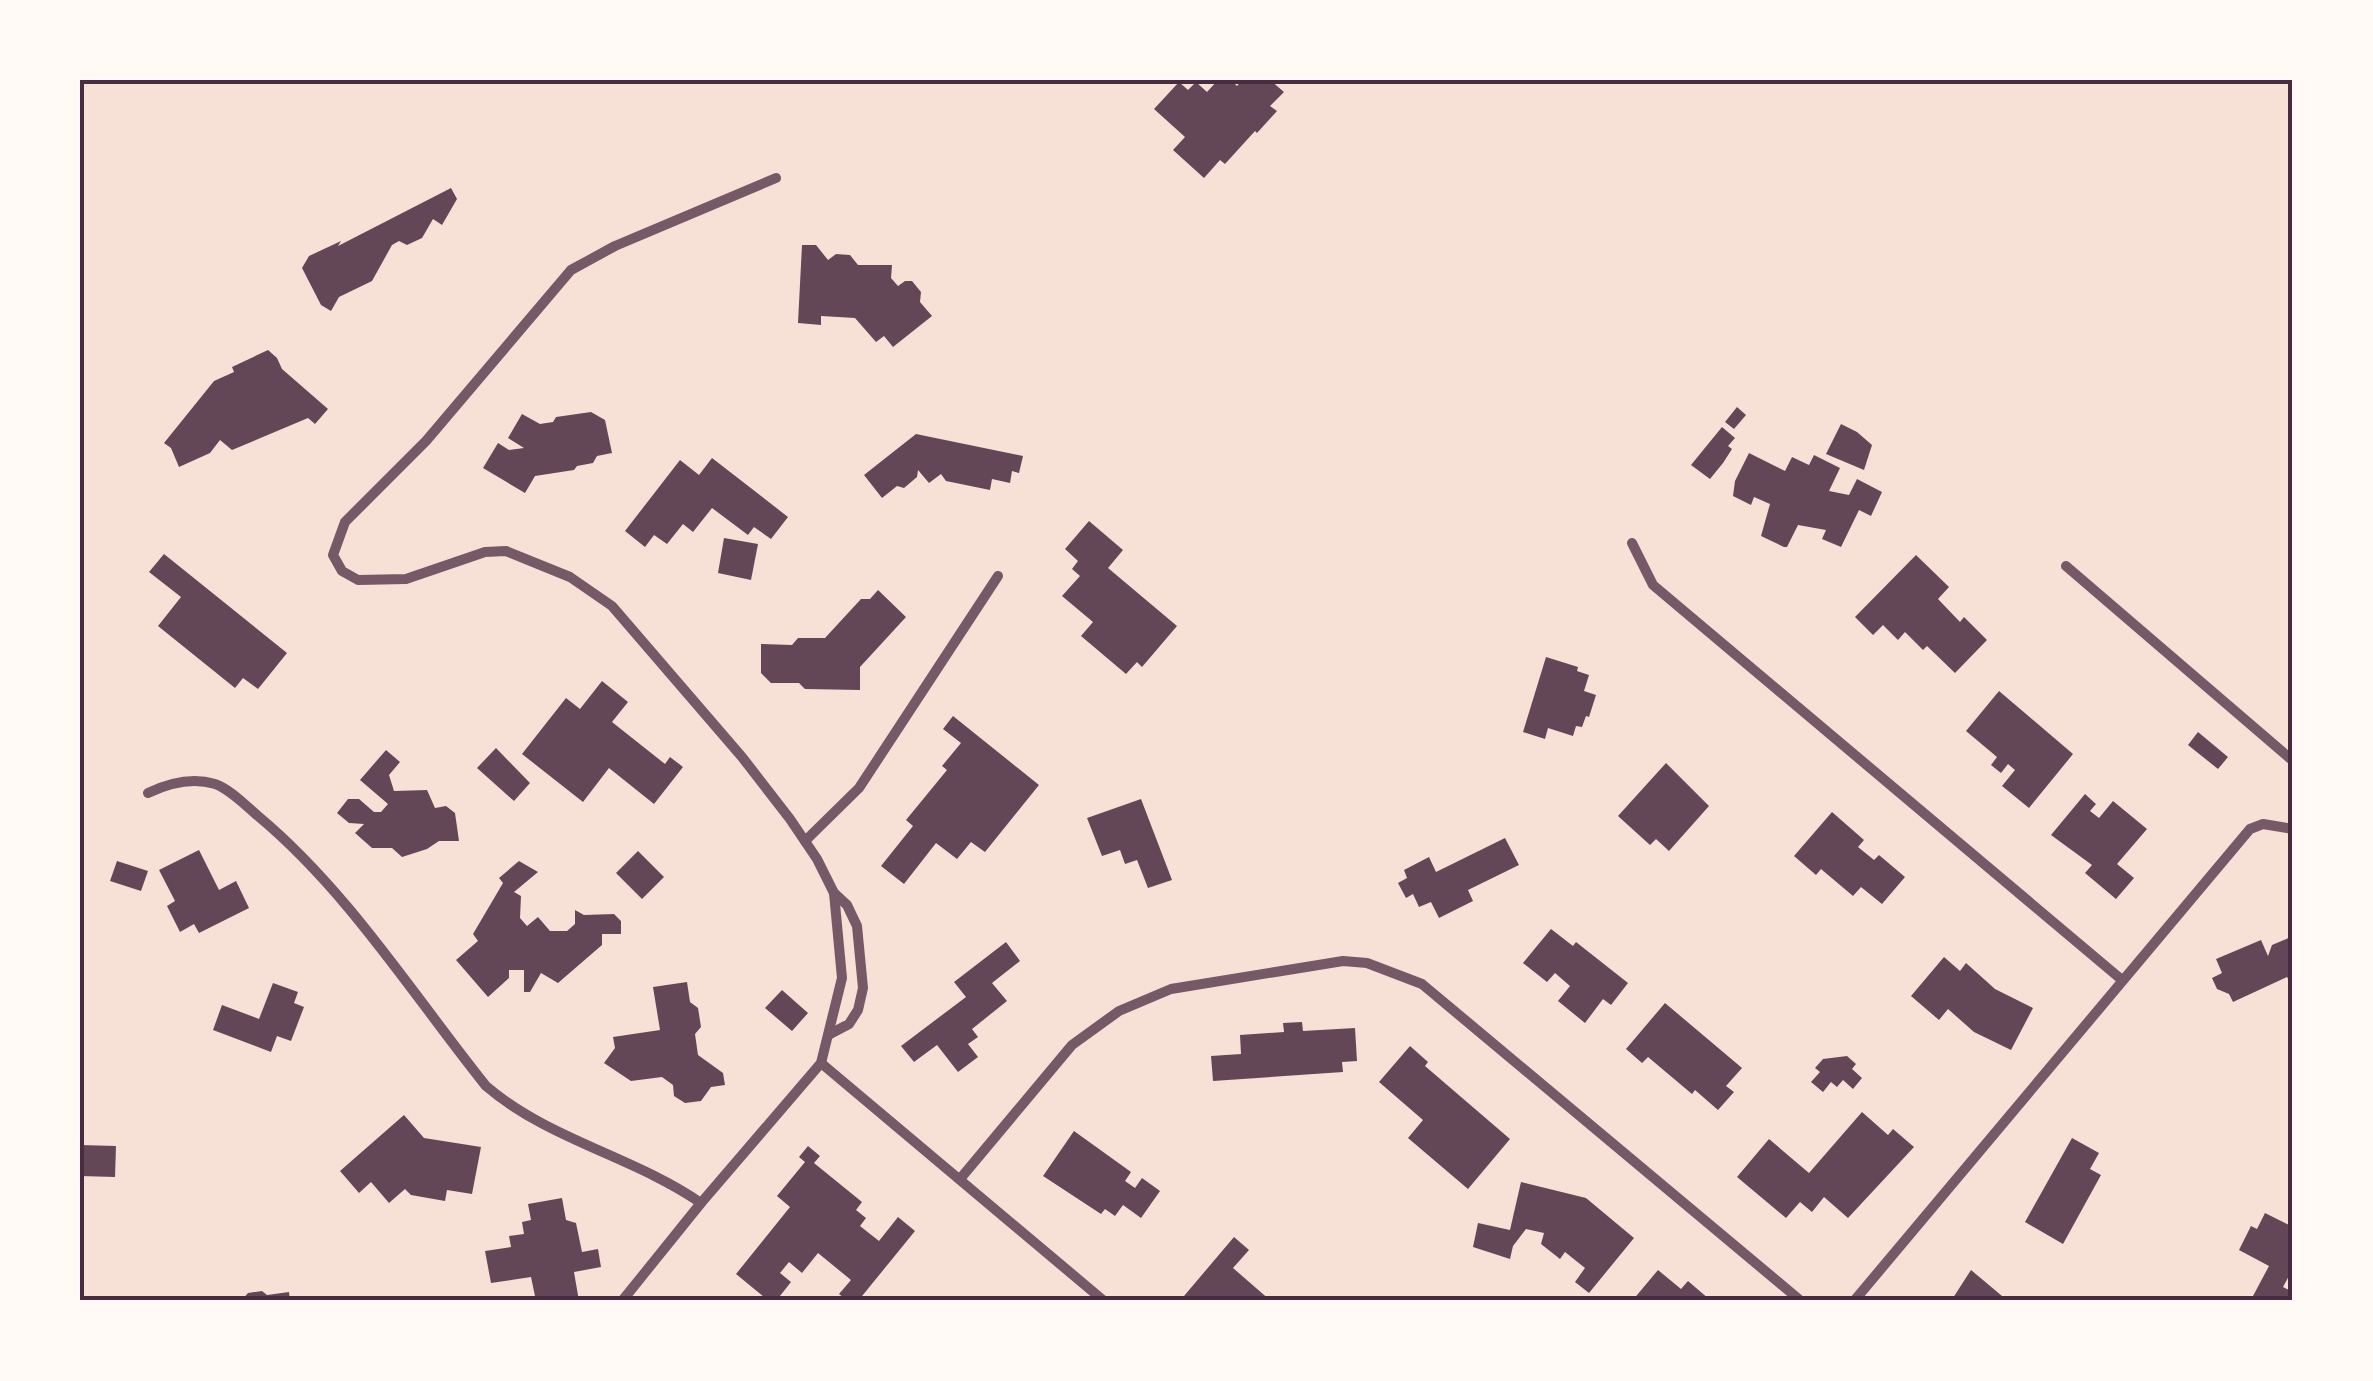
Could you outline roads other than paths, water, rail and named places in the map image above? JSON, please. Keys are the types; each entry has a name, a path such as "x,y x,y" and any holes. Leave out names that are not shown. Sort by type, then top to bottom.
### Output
{"street":[{"path":"776,178 614,246 571,270 426,441 345,522 333,555 342,571 358,580 406,580 475,555 506,551 570,577 612,606 742,757 805,841 834,893 847,905 857,926 863,988 858,1010 849,1024 830,1034"},
{"path":"1632,543 1653,584 2122,980"},
{"path":"2066,566 2293,761"},
{"path":"805,841 859,788 998,576"},
{"path":"148,792 188,780 216,784 248,807 276,831 348,908 496,1095 544,1126 672,1182 701,1202"},
{"path":"1854,1301 2250,829 2264,824 2293,829"},
{"path":"622,1301 821,1063 842,978 834,893"},
{"path":"960,1179 1072,1045 1119,1011 1171,989 1342,961 1367,963 1422,984 1801,1301"},
{"path":"821,1063 1104,1301"}]}
